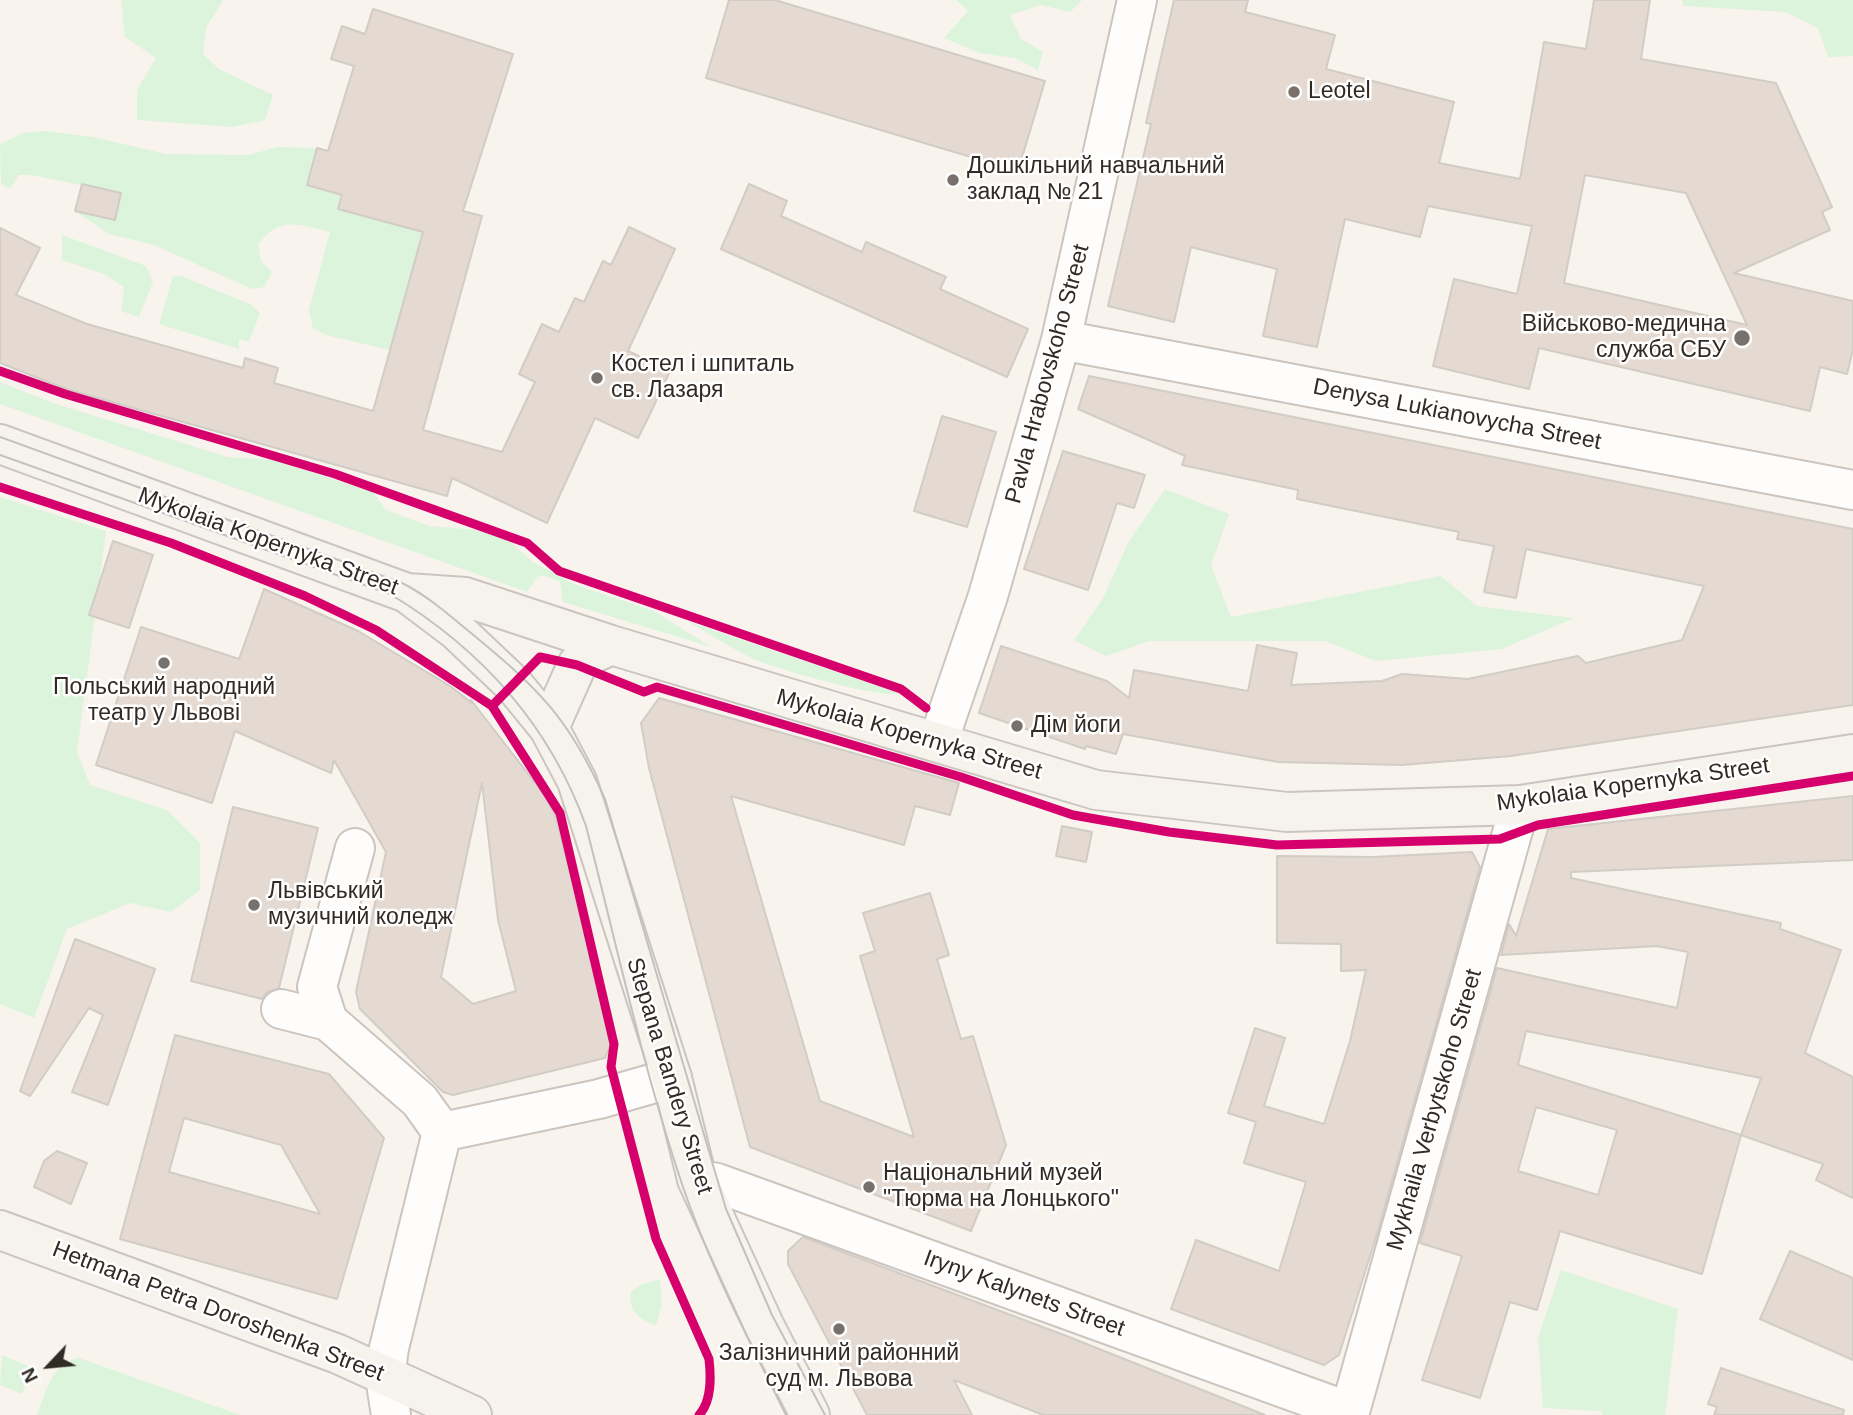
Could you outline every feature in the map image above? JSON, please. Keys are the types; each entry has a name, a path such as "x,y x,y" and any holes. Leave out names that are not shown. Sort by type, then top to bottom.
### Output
{"main road":[{"name":"Mykolaia Kopernyka Street","path":"0,444 407,593 465,597 611,645 1096,790 1287,812 1520,804 1853,754"},
{"name":"Stepana Bandery Street","path":"407,593 456,630 498,670 549,728 577,781 672,1077 696,1179 764,1325 810,1415"},
{"path":"549,728 577,665 584,658 611,645"},
{"name":"Hetmana Petra Doroshenka Street","path":"0,1230 338,1354 472,1415"}],"street":[{"name":"Pavla Hrabovskoho Street","path":"938,742 988,596 1061,340 1138,0"},
{"name":"Denysa Lukianovycha Street","path":"1061,340 1853,491"},
{"name":"Mykhaila Verbytskoho Street","path":"1349,1414 1520,804"},
{"path":"328,1021 317,987 355,848"},
{"path":"281,1009 328,1021 420,1101 442,1132 389,1348 385,1377 391,1415"},
{"path":"442,1132 599,1099 672,1077"},
{"name":"Iryny Kalynets Street","path":"696,1179 717,1183 1349,1414"}],"green space":[{"path":"121,0 223,0 206,28 203,54 219,69 273,95 265,120 232,127 137,120 137,90 156,58 125,37"},
{"path":"956,0 1082,0 1070,12 1041,5 1010,15 1021,39 1043,52 1038,70 1015,58 979,53 944,38 968,11"},
{"path":"1682,0 1853,0 1853,56 1828,57 1818,28 1785,12 1683,6"},
{"path":"47,131 93,137 166,154 249,155 277,147 317,148 307,185 342,195 338,209 423,232 390,350 326,335 313,328 309,310 330,232 299,225 274,229 258,245 261,261 272,272 264,287 252,289 154,245 109,234 75,211 115,220 121,193 31,175 19,175 10,189 1,184 0,144 23,133"},
{"path":"62,235 146,266 153,282 139,317 121,311 124,287 104,274 62,260"},
{"path":"173,276 181,276 250,304 260,313 249,342 239,339 239,349 159,324"},
{"path":"0,382 53,403 228,457 273,460 373,492 386,510 429,526 479,530 509,541 533,562 576,585 654,611 711,647 563,602 560,582 542,575 537,577 527,592 0,404"},
{"path":"1165,489 1229,514 1211,565 1231,617 1441,576 1477,606 1574,618 1502,649 1376,661 1325,641 1150,641 1106,656 1074,640 1102,600 1129,541"},
{"path":"0,497 106,531 77,752 90,785 167,810 200,843 200,890 171,912 130,903 67,929 34,1018 0,1004"},
{"path":"689,622 899,693 872,692 762,662 743,654"},
{"path":"1561,1270 1678,1309 1665,1415 1602,1415 1602,1411 1543,1408 1538,1337"},
{"path":"660,1279 662,1304 656,1326 636,1314 631,1292 640,1285"},
{"path":"2,1355 33,1368 22,1394 0,1385"},
{"path":"79,1358 240,1415 37,1415 56,1372 70,1361"}],"building":[{"path":"729,0 775,0 1045,81 1018,171 706,78"},
{"path":"1174,0 1248,0 1245,12 1335,35 1326,69 1454,102 1439,163 1520,179 1544,42 1586,49 1594,0 1650,0 1641,59 1776,83 1832,207 1822,212 1830,230 1734,273 1853,301 1853,349 1847,374 1820,367 1810,411 1539,348 1529,389 1433,366 1454,279 1517,294 1532,226 1428,206 1420,237 1345,219 1317,347 1263,336 1277,269 1191,247 1174,322 1108,306 1151,124 1146,123","holes":["1585,175 1686,193 1747,325 1564,283"]},
{"path":"373,9 513,54 463,211 482,216 423,430 502,452 535,382 519,374 542,324 559,332 575,298 584,302 603,261 611,265 629,227 675,249 628,351 670,371 649,416 638,438 595,418 547,523 452,478 447,496 69,390 0,363 0,228 40,248 16,295 87,324 243,368 245,358 278,368 274,383 373,411 423,232 338,209 342,195 307,185 317,148 328,151 354,66 331,59 342,26 365,34"},
{"path":"82,184 121,193 115,220 75,211"},
{"path":"749,184 787,201 781,216 862,252 866,242 946,277 940,289 1028,329 1007,377 721,249"},
{"path":"1089,376 1853,529 1853,705 1511,756 1402,765 1278,762 1123,734 1116,754 1086,746 1085,749 979,713 1001,646 1107,681 1129,698 1134,670 1248,691 1257,645 1297,653 1291,685 1382,681 1402,674 1468,679 1578,656 1586,663 1682,640 1704,586 1526,549 1516,598 1484,592 1494,546 1457,539 1459,532 1297,499 1298,490 1182,465 1185,456 1078,409"},
{"path":"942,416 996,432 967,527 914,511"},
{"path":"1063,451 1145,475 1134,508 1117,503 1088,590 1024,569"},
{"path":"113,541 153,555 129,628 89,615"},
{"path":"264,589 358,631 450,686 472,703 471,700 546,797 556,817 609,1028 612,1043 605,1058 453,1095 443,1092 360,1009 356,992 386,852 334,760 331,773 235,731 212,803 96,765 141,627 239,659","holes":["482,783 498,920 516,991 473,1004 441,977"]},
{"path":"659,698 959,783 950,815 915,806 904,845 731,796 820,1101 914,1137 860,956 875,951 863,913 930,893 949,955 937,959 961,1039 973,1036 1006,1145 971,1231 750,1147 649,768 641,723"},
{"path":"1853,796 1853,860 1571,872 1571,878 1781,923 1780,929 1841,950 1805,1053 1853,1077 1853,1198 1816,1180 1823,1164 1741,1135 1702,1274 1560,1231 1537,1310 1510,1302 1480,1398 1422,1380 1462,1256 1420,1243 1497,968 1677,1008 1688,952 1657,946 1501,955 1509,924 1516,936 1548,829","holes":["1526,1031 1761,1078 1741,1135 1518,1065","1536,1107 1617,1130 1598,1195 1518,1171"]},
{"name":"Львівський музичний коледж","path":"233,807 318,828 279,988 266,993 262,999 191,981"},
{"path":"1062,826 1092,832 1086,862 1056,856"},
{"path":"1472,852 1480,867 1378,1231 1339,1355 1324,1365 1171,1309 1196,1240 1279,1271 1306,1182 1244,1163 1256,1122 1228,1113 1255,1028 1285,1038 1264,1106 1324,1124 1350,1041 1366,970 1341,971 1341,944 1277,943 1277,856 1372,857"},
{"path":"75,939 155,969 108,1105 72,1092 103,1015 89,1008 30,1096 20,1091"},
{"path":"175,1035 329,1074 384,1138 337,1299 120,1239","holes":["184,1118 281,1145 320,1214 169,1172"]},
{"path":"57,1151 87,1163 71,1204 34,1187 44,1161"},
{"path":"803,1237 1064,1335 1265,1415 1043,1415 954,1380 972,1415 867,1415 788,1264 788,1251"},
{"path":"1790,1251 1853,1278 1853,1360 1760,1319"},
{"path":"1721,1368 1844,1410 1843,1415 1714,1415 1717,1407 1708,1404"}],"tram line":[{"path":"0,437 402,583 471,633 516,671 550,707 578,747 605,799 726,1209 772,1315 825,1415"},
{"path":"0,455 390,594 454,639 509,693 553,755 586,826 643,1053 683,1187 718,1274 786,1415"}],"cycle path":[{"path":"0,371 65,394 335,474 527,543 559,571 901,689 926,708"},
{"path":"0,487 171,543 305,596 376,630 492,706 560,813 614,1044 611,1067 656,1239 709,1359 708,1396 699,1415"},
{"path":"492,706 540,657 577,665 644,692 657,687 961,777 1073,815 1169,832 1277,845 1500,839 1538,825 1853,776"}],"place":[{"name":"Leotel","path":"1294,92"},
{"name":"Дошкільний навчальний заклад № 21","path":"953,180"},
{"name":"Військово-медична служба СБУ","path":"1742,338"},
{"name":"Костел і шпиталь св. Лазаря","path":"597,378"},
{"name":"Польський народний театр у Львові","path":"164,663"},
{"name":"Дім йоги","path":"1017,726"},
{"name":"Львівський музичний коледж","path":"254,905"},
{"name":"Національний музей \"Тюрма на Лонцького\"","path":"869,1187"},
{"name":"Залізничний районний суд м. Львова","path":"839,1329"}]}
